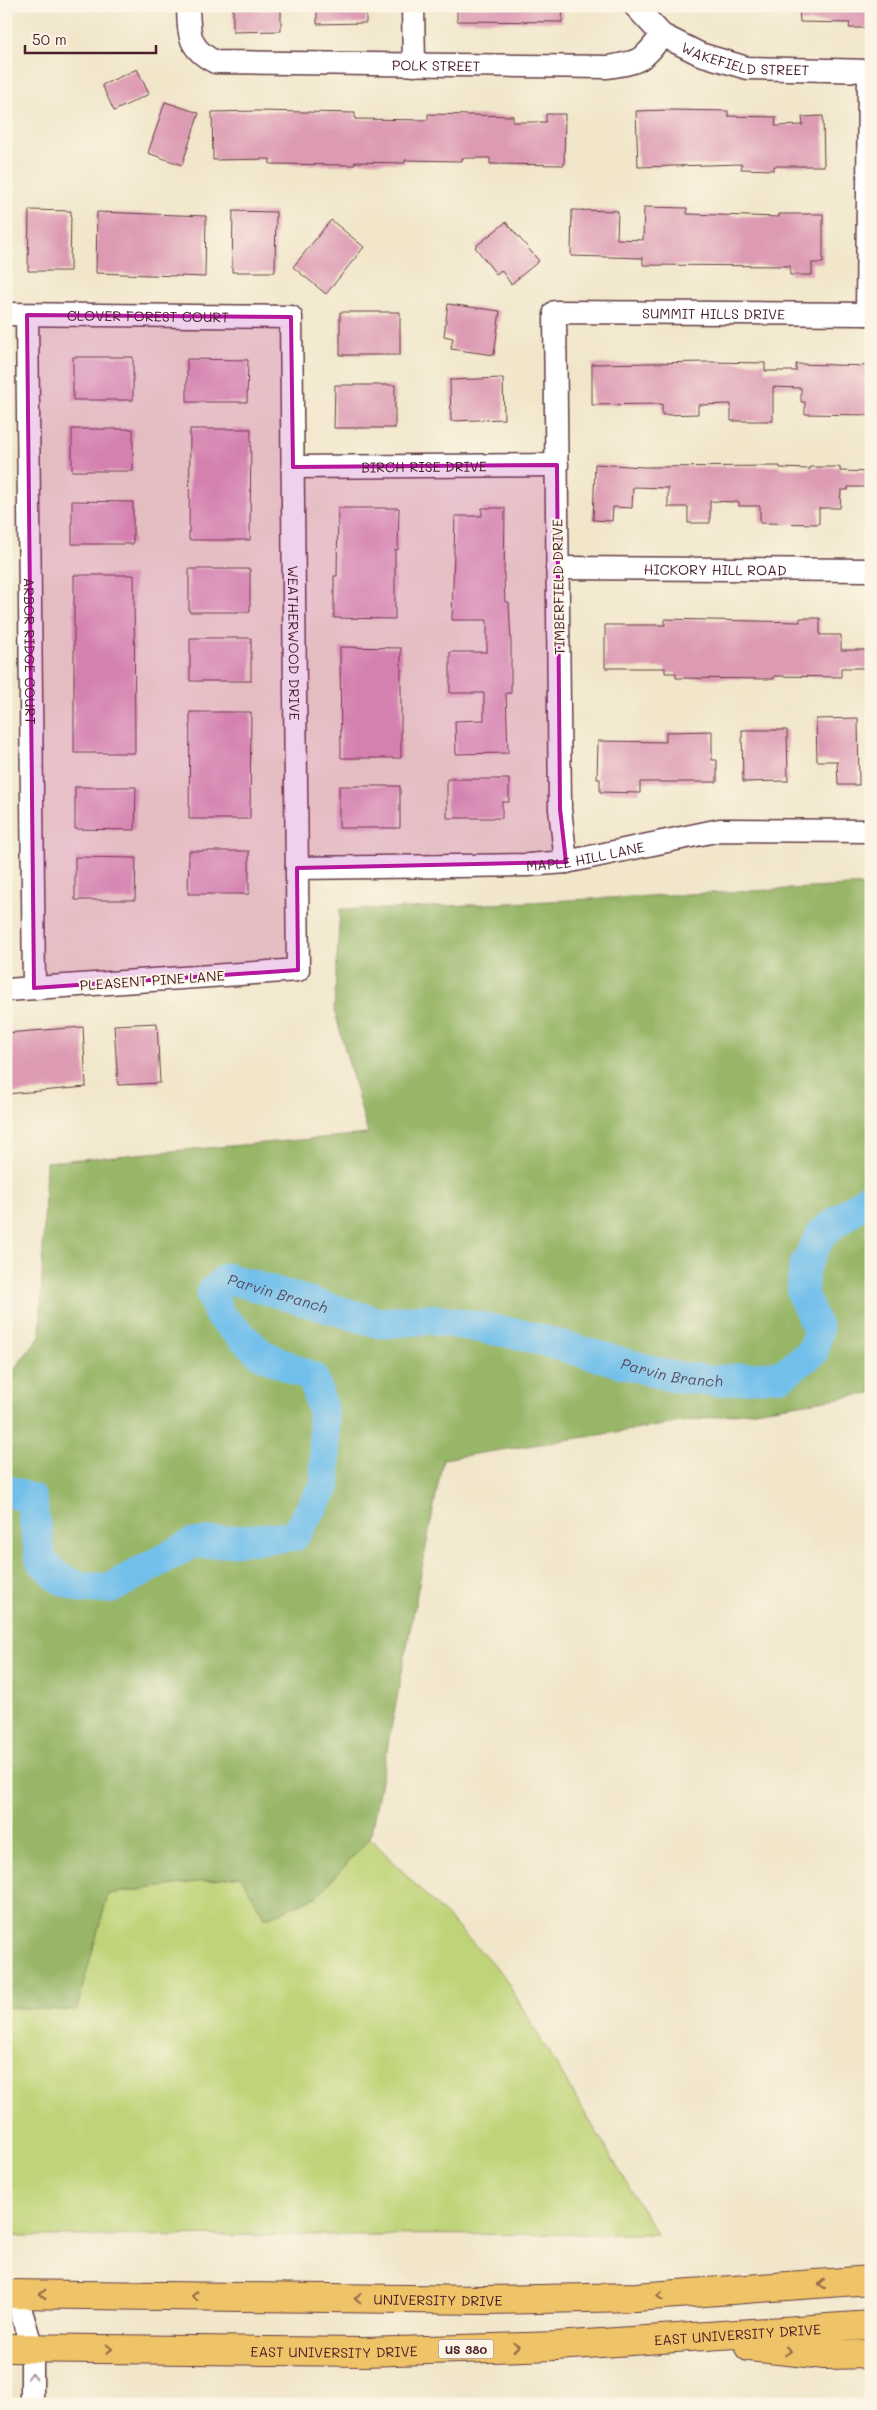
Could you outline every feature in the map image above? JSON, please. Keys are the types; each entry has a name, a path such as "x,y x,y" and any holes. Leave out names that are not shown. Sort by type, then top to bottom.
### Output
{"highway":[{"name":"UNIVERSITY DRIVE","path":"11,2294 504,2300 645,2297 871,2280"},
{"name":"EAST UNIVERSITY DRIVE","path":"19,2348 364,2352 556,2346 670,2340 871,2325"},
{"path":"670,2340 825,2355 871,2354"}],"street":[{"name":"POLK STREET","path":"188,6 191,39 199,54 215,62 608,67 633,63 646,56 662,35"},
{"path":"414,6 414,65"},
{"name":"WAKEFIELD STREET","path":"635,6 662,35 700,54 747,68 870,71"},
{"path":"869,314 870,71"},
{"name":"SUMMIT HILLS DRIVE","path":"555,312 869,314"},
{"name":"TIMBERFIELD DRIVE","path":"555,312 560,809 566,862"},
{"name":"CLOVER FOREST COURT","path":"17,315 291,317"},
{"name":"ARBOR RIDGE COURT","path":"17,315 34,988"},
{"name":"WEATHERWOOD DRIVE","path":"291,317 298,970"},
{"name":"BIRCH RISE DRIVE","path":"293,467 556,465"},
{"name":"HICKORY HILL ROAD","path":"558,568 871,570"},
{"name":"MAPLE HILL LANE","path":"296,868 520,866 566,862 720,830 871,831"},
{"name":"PLEASENT PINE LANE","path":"6,990 298,970"},
{"path":"6,2324 11,2294"},
{"path":"11,2294 19,2348 32,2404"}],"highlighted area":[{"path":"27,315 291,317 293,467 557,465 560,809 566,862 297,868 298,970 34,988"}],"green space":[{"path":"871,885 871,1393 443,1459 370,1838 317,1896 265,1919 241,1876 108,1894 76,2011 6,2007 6,1380 40,1336 46,1162 368,1134 334,1009 340,909 389,909"},
{"path":"370,1838 501,1972 657,2234 6,2236 6,2007 76,2010 108,1894 241,1876 265,1918 317,1896"}],"building":[{"path":"233,6 281,6 281,31 233,32"},
{"path":"317,6 366,6 366,23 317,24"},
{"path":"457,6 563,6 562,22 457,21"},
{"path":"799,6 871,6 871,28 849,28 850,23 800,22"},
{"path":"137,69 149,94 114,111 102,85"},
{"path":"165,102 199,113 182,165 148,153"},
{"path":"636,111 728,111 728,116 776,117 775,126 803,125 802,117 823,116 824,166 774,166 774,170 741,169 742,164 638,167"},
{"path":"212,112 355,113 355,119 428,120 428,114 513,116 513,122 546,122 546,114 565,114 564,165 490,164 490,158 462,158 462,161 405,160 405,163 355,162 354,165 270,164 270,159 213,160"},
{"path":"644,207 687,208 687,214 779,217 779,214 823,214 823,263 812,263 812,275 790,275 790,266 643,265 643,258 571,256 572,210 618,211 617,239 643,240"},
{"path":"29,210 71,211 70,271 28,271"},
{"path":"233,211 276,212 275,272 232,272"},
{"path":"97,212 206,216 205,277 96,273"},
{"path":"331,220 364,247 326,294 293,267"},
{"path":"506,222 539,261 511,284 501,270 496,274 475,247"},
{"path":"448,304 500,311 494,355 451,349 453,338 444,336"},
{"path":"340,312 400,312 400,355 340,355"},
{"path":"73,357 133,357 133,400 73,400"},
{"path":"187,359 248,360 247,402 187,402"},
{"path":"765,363 765,371 796,371 796,364 871,366 871,415 805,414 805,402 801,402 801,388 773,387 773,421 731,421 731,404 698,405 698,414 662,415 662,404 592,405 592,364"},
{"path":"503,378 504,419 451,421 450,380"},
{"path":"335,385 395,385 395,428 334,428"},
{"path":"72,429 133,429 133,471 72,471"},
{"path":"190,429 251,429 250,540 189,540"},
{"path":"595,464 644,467 780,466 780,468 810,469 810,467 840,467 840,471 871,472 871,487 848,487 848,490 841,490 840,508 819,508 819,524 760,523 760,506 739,506 739,502 710,501 710,523 688,523 688,507 668,507 668,488 633,487 632,508 613,507 612,521 593,520"},
{"path":"72,501 133,502 133,544 72,544"},
{"path":"338,508 399,508 398,550 395,550 395,619 334,618 334,576 337,576"},
{"path":"482,508 505,508 505,602 509,602 511,644 511,693 506,693 508,753 456,754 455,721 484,720 484,693 450,693 450,652 487,652 487,620 452,620 455,516 482,516"},
{"path":"189,569 250,569 250,612 189,612"},
{"path":"74,575 134,575 135,753 74,753"},
{"path":"800,618 820,618 820,635 841,635 841,650 871,650 871,668 841,668 841,677 774,676 774,679 676,678 676,673 665,673 665,668 605,668 605,625 665,625 665,619 800,622"},
{"path":"190,638 251,638 251,681 190,681"},
{"path":"340,647 401,648 401,758 341,758"},
{"path":"190,712 251,712 250,819 189,819"},
{"path":"858,718 859,785 838,785 837,761 817,761 816,719"},
{"path":"742,730 787,730 788,781 743,782"},
{"path":"712,731 712,760 717,760 717,782 640,782 640,793 600,792 600,779 597,779 598,741 666,742 666,732"},
{"path":"447,779 509,779 509,802 502,802 502,818 447,818"},
{"path":"339,786 400,786 400,828 339,828"},
{"path":"75,787 136,787 135,830 75,829"},
{"path":"189,851 249,851 249,894 188,894"},
{"path":"75,857 136,858 135,900 75,900"},
{"path":"157,1023 160,1083 118,1085 114,1025"},
{"path":"83,1027 86,1087 6,1094 6,1033"}],"waterway":[{"name":"Parvin Branch","path":"6,1490 31,1499 41,1560 59,1578 82,1588 111,1588 191,1544 294,1536 326,1485 323,1412 313,1378 261,1354 220,1316 211,1293 227,1278 380,1323 430,1319 519,1334 670,1376 713,1381 782,1375 813,1352 818,1330 802,1294 804,1267 822,1233 871,1196"}]}
